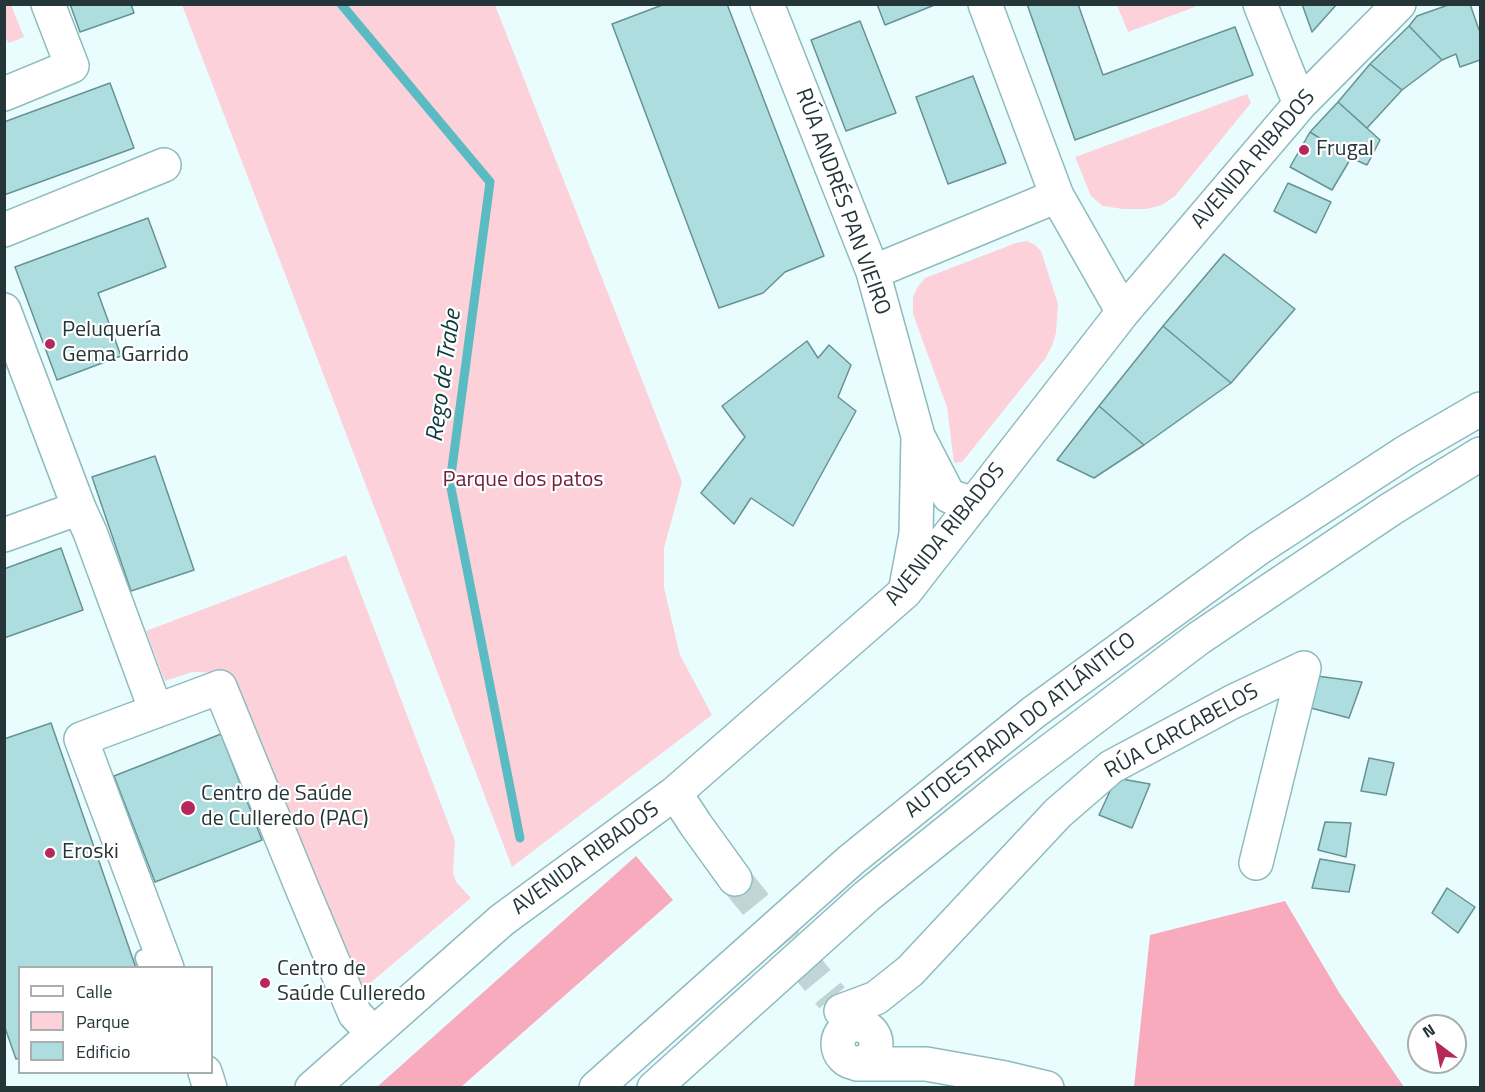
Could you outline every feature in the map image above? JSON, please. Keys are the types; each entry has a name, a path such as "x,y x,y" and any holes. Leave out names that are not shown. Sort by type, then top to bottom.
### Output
{"main road":[{"path":"4,94 72,66 48,4"},
{"name":"RÚA ANDRÉS PAN VIEIRO","path":"767,4 873,272 918,436 949,496 974,504"},
{"path":"985,4 1057,196 1123,312"},
{"path":"1260,4 1300,104"},
{"name":"AVENIDA RIBADOS","path":"312,1088 502,920 675,793 905,592 1123,312 1300,104 1399,4"},
{"path":"4,230 164,165"},
{"path":"873,272 1057,196"},
{"path":"4,310 156,711"},
{"path":"1406,452 1480,388"},
{"name":"AUTOESTRADA DO ATLÁNTICO","path":"596,1088 851,860 1034,712 1259,548 1406,452 1480,409"},
{"name":"RÚA ANDRÉS PAN VIEIRO","path":"905,592 916,534 918,436"},
{"name":"AUTOESTRADA DO ATLÁNTICO","path":"654,1088 867,896 1014,778 1199,638 1391,509 1480,454"},
{"path":"4,535 79,508"},
{"name":"RÚA CARCABELOS","path":"849,1018 910,971 1058,813 1111,767 1232,702 1304,668 1256,863"},
{"path":"153,964 81,739 220,687 355,1014 373,1033"},
{"path":"675,793 735,879"},
{"path":"926,1064 849,1018 838,1037 839,1052 843,1059 850,1063 926,1064 1047,1088"}],"green space":[{"path":"4,5 11,5 24,37 9,43 5,38"},
{"name":"Parque dos patos","path":"182,5 495,5 682,482 664,548 664,588 680,655 712,715 512,867"},
{"path":"1117,5 1200,5 1128,32"},
{"path":"1247,94 1251,103 1175,196 1162,205 1146,209 1123,209 1103,206 1091,196 1075,157"},
{"path":"1027,241 1041,251 1058,304 1056,333 1052,346 1045,359 962,462 954,463 947,407 913,314 913,297 925,278 1016,243"},
{"path":"346,555 455,841 453,872 456,882 471,898 356,995 226,673 192,672 165,681 146,631"}],"shaded area":[{"path":"636,856 673,900 461,1087 377,1087"},
{"path":"1285,901 1340,994 1404,1087 1134,1087 1150,935"}],"building":[{"path":"70,4 131,4 134,13 80,32"},
{"path":"665,4 727,4 824,256 785,272 763,293 719,308 612,24"},
{"path":"877,4 937,4 885,25"},
{"path":"1027,4 1078,4 1103,75 1235,27 1253,75 1075,140"},
{"path":"1302,4 1337,4 1312,32"},
{"path":"1451,4 1470,4 1480,30 1480,60 1460,67 1456,54 1442,60 1409,26 1417,16"},
{"path":"860,21 896,113 846,131 811,40"},
{"path":"1409,26 1442,60 1402,90 1370,64"},
{"path":"1370,64 1402,90 1367,128 1338,102"},
{"path":"973,76 1006,163 948,184 916,97"},
{"path":"110,83 134,148 4,195 4,122"},
{"path":"1338,102 1380,140 1367,165 1351,158 1310,132"},
{"path":"1310,132 1351,158 1332,190 1290,167"},
{"path":"1288,183 1331,202 1316,233 1274,211"},
{"path":"148,218 166,267 98,293 121,356 57,380 15,267"},
{"path":"1224,254 1295,309 1231,383 1163,326"},
{"path":"1163,326 1231,383 1144,445 1099,406"},
{"path":"807,341 818,358 829,345 851,365 838,397 856,411 793,526 751,498 734,524 701,493 745,437 722,406"},
{"path":"1099,406 1144,445 1094,478 1057,460"},
{"path":"155,456 194,570 131,591 92,477"},
{"path":"61,548 83,610 4,638 4,569"},
{"path":"1317,676 1362,682 1349,718 1307,707"},
{"name":"Eroski","path":"51,723 135,966 18,966 18,1058 16,1059 4,1025 4,739"},
{"name":"Centro de Saúde de Culleredo (PAC)","path":"221,734 262,840 155,882 114,776"},
{"path":"1369,758 1394,763 1386,795 1361,791"},
{"path":"1116,778 1150,784 1132,828 1099,815"},
{"path":"1325,822 1351,823 1346,857 1318,850"},
{"path":"1320,859 1355,865 1349,892 1312,888"},
{"path":"1447,888 1475,907 1458,933 1432,913"}],"waterway":[{"name":"Rego de Trabe","path":"341,4 490,182 450,483 520,838"}],"tunnel":[{"path":"735,879 832,998"}],"place":[{"name":"Frugal","path":"1304,150"},
{"name":"Peluquería Gema Garrido","path":"50,344"},
{"name":"Centro de Saúde de Culleredo (PAC)","path":"188,808"},
{"name":"Eroski","path":"50,853"},
{"name":"Centro de Saúde Culleredo","path":"265,983"}]}
